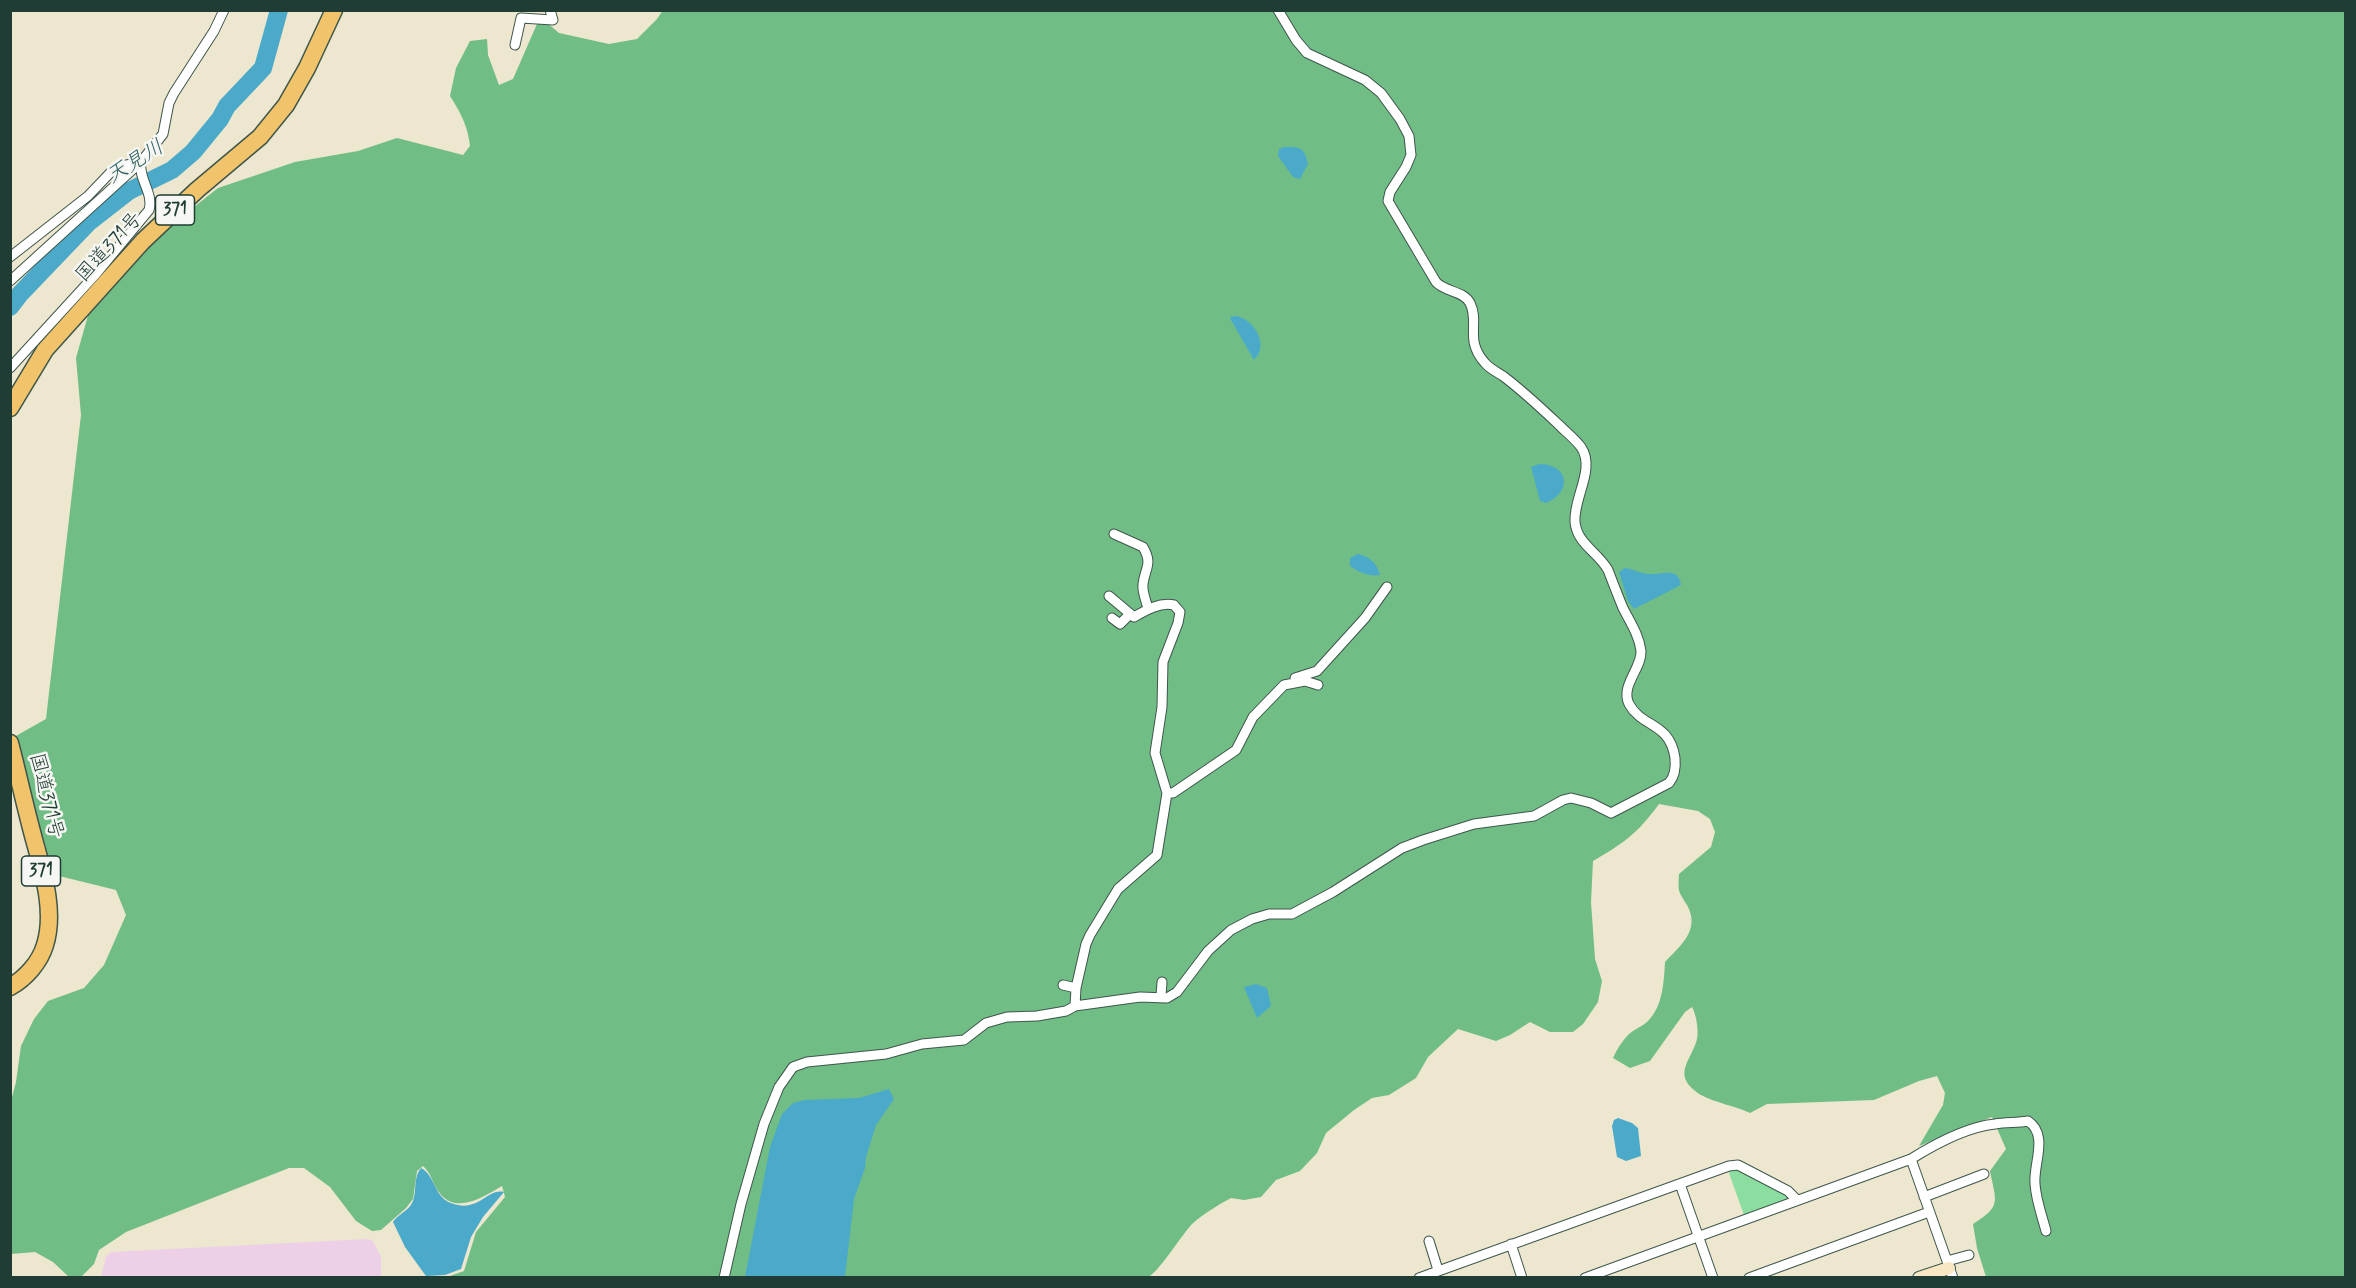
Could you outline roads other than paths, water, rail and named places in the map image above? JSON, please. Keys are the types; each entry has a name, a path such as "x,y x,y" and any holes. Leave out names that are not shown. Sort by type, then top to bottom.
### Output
{"highway":[{"name":"国道371号","path":"10,408 45,350 143,241 197,190 260,136 286,105 307,68 334,10"},
{"name":"国道371号","path":"10,743 46,890 49,915 46,944 40,958 25,976 10,987"}],"street":[{"path":"10,281 140,166 163,134 169,103 214,31 224,10"},
{"path":"515,45 521,18 554,20 550,10"},
{"path":"724,1278 741,1204 764,1124 779,1087 793,1067 807,1062 886,1054 922,1044 964,1040 986,1023 1006,1017 1037,1016 1066,1011 1075,1006 1140,996 1167,998 1177,992 1208,951 1232,930 1252,919 1269,914 1292,914 1413,843 1474,824 1534,816 1571,798 1591,803 1611,813 1669,783 1675,772 1673,745 1669,737 1635,712 1629,703 1627,696 1631,679 1641,652 1636,633 1603,561 1582,543 1575,523 1586,462 1581,447 1534,402 1480,357 1472,337 1472,307 1469,301 1466,297 1440,287 1409,233 1392,209 1388,201 1390,192 1406,167 1411,146 1409,136 1392,106 1365,80 1307,52 1296,40 1278,10"},
{"path":"10,257 88,196 110,172 122,166 140,166"},
{"path":"10,368 96,274 149,210 150,197 140,166"},
{"path":"1114,534 1145,550 1149,563 1142,588 1147,609"},
{"path":"1167,793 1173,794 1236,750 1253,717 1284,684 1317,671 1365,618 1387,587"},
{"path":"1141,595 1147,609"},
{"path":"1075,1006 1076,988 1086,944 1118,889 1157,855 1167,793 1155,753 1162,707 1163,662 1178,623 1179,612 1174,605 1168,604 1147,609 1134,617 1109,596"},
{"path":"1112,618 1120,624 1130,614"},
{"path":"1284,684 1305,681 1318,685"},
{"path":"1161,996 1162,982"},
{"path":"1063,985 1076,988"},
{"path":"1585,1278 1911,1159 1926,1149 1973,1129 1995,1123 2028,1121 2036,1128 2040,1144 2035,1184 2046,1231"},
{"path":"1911,1159 1949,1269"},
{"path":"1419,1278 1728,1166 1738,1165 1788,1191 1797,1200"},
{"path":"1924,1197 1984,1174"},
{"path":"1680,1184 1713,1278"},
{"path":"1749,1278 1929,1212"},
{"path":"1429,1241 1438,1270"},
{"path":"1511,1244 1522,1278"},
{"path":"1919,1278 1949,1269 1969,1255"}],"water":[{"path":"1284,147 1301,149 1305,154 1308,164 1300,179 1293,177 1278,156 1279,149"},
{"path":"1237,316 1249,322 1258,334 1259,354 1254,360 1230,317"},
{"path":"1539,464 1557,469 1562,473 1564,479 1561,492 1546,503 1540,501 1531,467"},
{"path":"1358,554 1372,561 1380,575 1364,574 1350,566 1350,558"},
{"path":"1625,568 1646,574 1673,573 1677,575 1681,585 1634,609 1628,601 1619,572"},
{"path":"1256,984 1267,988 1271,1006 1257,1018 1244,987"},
{"path":"889,1089 894,1099 876,1125 854,1199 845,1277 745,1277 770,1147 782,1114 793,1103 805,1100 859,1098"},
{"path":"1618,1118 1638,1128 1641,1156 1626,1161 1617,1157 1612,1126 1614,1120"},
{"path":"421,1168 426,1171 445,1200 460,1206 475,1203 498,1192 504,1192 483,1217 471,1237 461,1269 445,1275 426,1276 405,1247 393,1222 413,1201 417,1176"}],"waterway":[{"name":"天見川","path":"10,307 88,223 129,191 172,170 193,152 220,119 227,106 263,68 279,10"}]}
